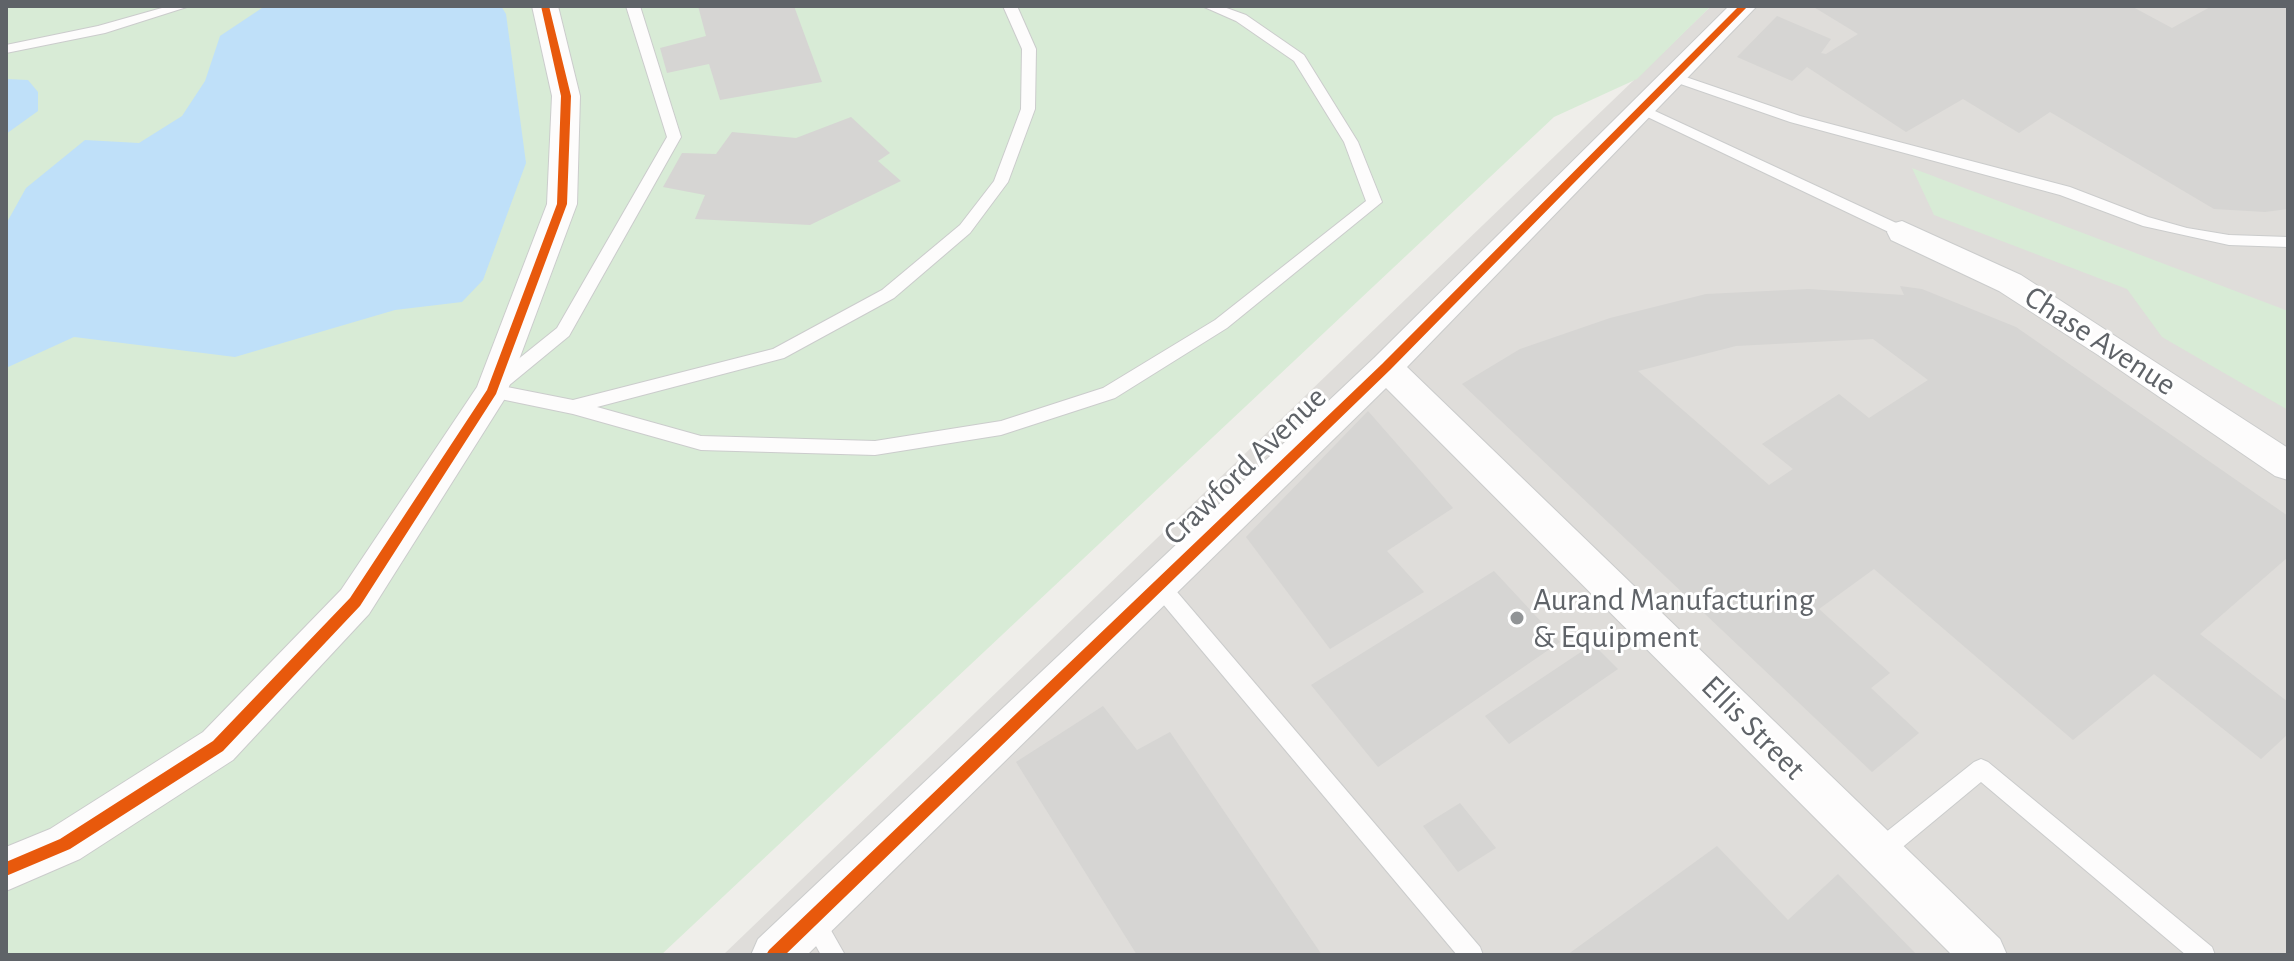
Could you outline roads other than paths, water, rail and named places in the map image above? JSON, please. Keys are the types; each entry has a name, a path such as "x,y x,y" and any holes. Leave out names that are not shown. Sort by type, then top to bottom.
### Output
{"street":[{"path":"6,869 65,844 218,746 355,602 492,391 562,204 566,96 545,6"},
{"name":"Crawford Avenue","path":"774,955 1386,367 1744,6"},
{"name":"Chase Avenue","path":"1902,232 2010,283 2288,466"},
{"name":"Ellis Street","path":"1386,367 1984,955"}],"lane":[{"path":"6,49 100,30 183,6"},
{"path":"492,391 563,332 674,137 633,6"},
{"path":"573,407 778,354 888,294 965,229 1001,182 1028,109 1029,49 1010,6"},
{"path":"492,391 573,407 701,443 875,448 1001,428 1109,393 1221,324 1374,202 1351,142 1299,58 1241,18 1209,6"},
{"path":"1674,77 1795,119 2065,191 2158,225 2229,240 2288,242"},
{"path":"1642,109 1902,232"},
{"path":"1159,585 1472,955"},
{"path":"1879,852 1981,769 2204,955"},
{"path":"812,919 834,955"}],"water":[{"path":"265,6 501,6 506,14 526,163 483,280 462,302 395,310 235,357 74,337 6,368 6,224 26,188 85,140 139,143 182,116 205,81 220,36"},
{"path":"6,79 28,80 38,92 38,111 6,134"}],"place":[{"name":"Aurand Manufacturing & Equipment","path":"1517,618"}]}
